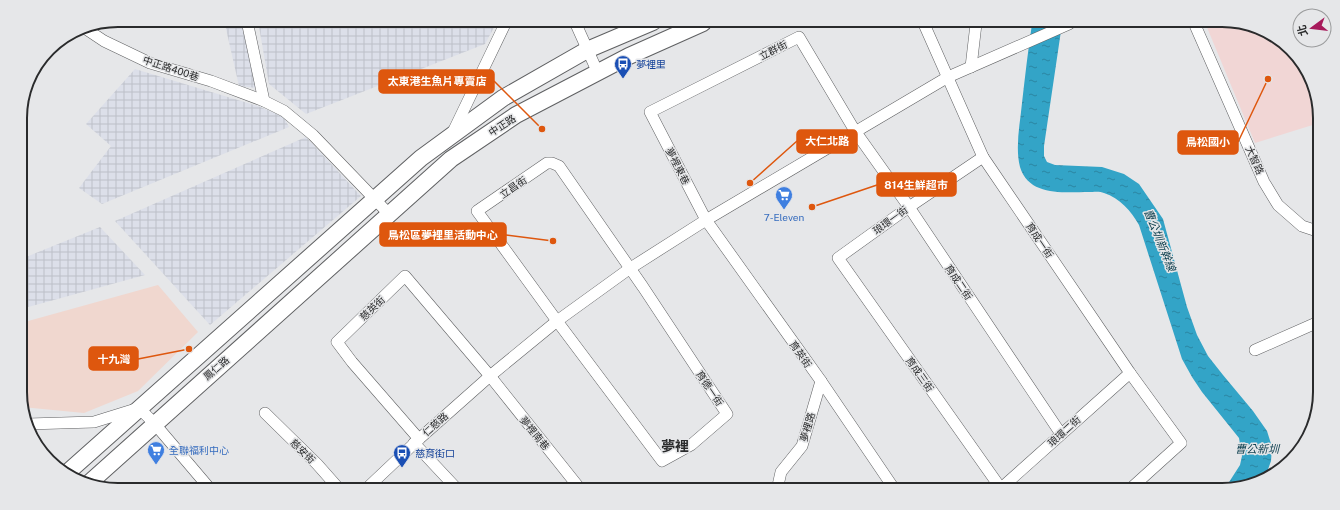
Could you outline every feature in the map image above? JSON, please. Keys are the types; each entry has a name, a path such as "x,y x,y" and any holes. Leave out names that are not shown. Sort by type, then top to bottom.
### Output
{"main road":[{"name":"中正路","path":"139,408 374,199 421,158 452,134 503,98 587,50 641,27"},
{"name":"中正路","path":"347,252 451,159 516,115 629,56 694,27"},
{"name":"鳳仁路","path":"93,479 154,423 347,252"},
{"path":"71,470 139,408"}],"street":[{"path":"248,27 264,101"},
{"path":"452,134 504,27"},
{"path":"577,27 598,73"},
{"name":"育成一街","path":"925,27 983,157 1130,373 1181,443 1137,483"},
{"path":"971,67 976,27"},
{"name":"仁慈路","path":"372,483 490,376 556,321 629,269 706,220 948,77 1062,27"},
{"name":"大智路","path":"1196,27 1264,182 1278,205 1302,226 1313,230"},
{"name":"中正路400巷","path":"90,32 104,41 150,63 211,81 264,101 284,111 313,135 389,214"},
{"name":"立群街","path":"650,112 799,37 855,131"},
{"name":"夢裡東巷","path":"650,112 706,220"},
{"name":"育成二街","path":"855,131 909,207 1061,434"},
{"name":"琅環一街","path":"838,258 909,207 983,157"},
{"name":"立昌街","path":"556,321 477,211 547,163 552,162 557,164 629,269"},
{"name":"育英街","path":"706,220 821,381 891,483"},
{"name":"育成三街","path":"838,258 997,483"},
{"name":"育德一街","path":"556,321 662,461 691,445 727,414 629,269"},
{"name":"慈英街","path":"417,441 337,342 405,276 490,376"},
{"path":"1255,350 1313,324"},
{"name":"琅環二街","path":"1008,483 1130,373"},
{"name":"夢裡南巷","path":"490,376 575,483"},
{"name":"夢裡路","path":"779,483 781,472 802,446 821,381"},
{"path":"33,424 94,422 139,408 154,423 205,483"},
{"name":"慈安街","path":"265,413 317,464 334,483"},
{"path":"417,441 452,483"}],"shaded area":[{"path":"226,27 243,27 257,88 239,86"},
{"path":"259,27 494,27 485,44 306,114 269,84"},
{"path":"1207,27 1228,27 1240,29 1257,34 1267,39 1286,54 1294,63 1306,83 1312,106 1313,125 1255,143"},
{"path":"135,69 258,106 284,117 289,127 102,204 79,188 111,146 86,124"},
{"path":"306,137 361,196 210,325 115,221"},
{"path":"100,227 145,275 27,307 27,257"},
{"path":"158,285 198,332 138,391 84,413 29,408 27,392 27,321"}],"water":[{"name":"曹公新圳","path":"1032,27 1062,27 1044,146 1044,156 1047,162 1055,165 1102,167 1124,174 1139,184 1163,219 1187,307 1197,335 1208,356 1253,411 1267,431 1272,447 1271,461 1267,471 1251,478 1229,483 1240,465 1242,456 1239,438 1202,392 1182,359 1139,225 1129,210 1115,198 1102,192 1049,191 1031,184 1025,177 1020,167 1018,143"}],"place":[{"name":"夢裡里","path":"623,79"},
{"name":"鳥松國小","path":"1268,79"},
{"name":"太東港生魚片專賣店","path":"542,129"},
{"name":"大仁北路","path":"750,183"},
{"name":"814生鮮超市","path":"812,207"},
{"name":"7-Eleven","path":"784,210"},
{"name":"鳥松區夢裡里活動中心","path":"553,241"},
{"name":"十九灣","path":"189,349"},
{"name":"全聯福利中心","path":"156,465"},
{"name":"慈育街口","path":"402,468"}],"district":[{"name":"夢裡","path":"675,446"}],"water label":[{"name":"曹公圳新幹線","path":"1160,240"}]}
